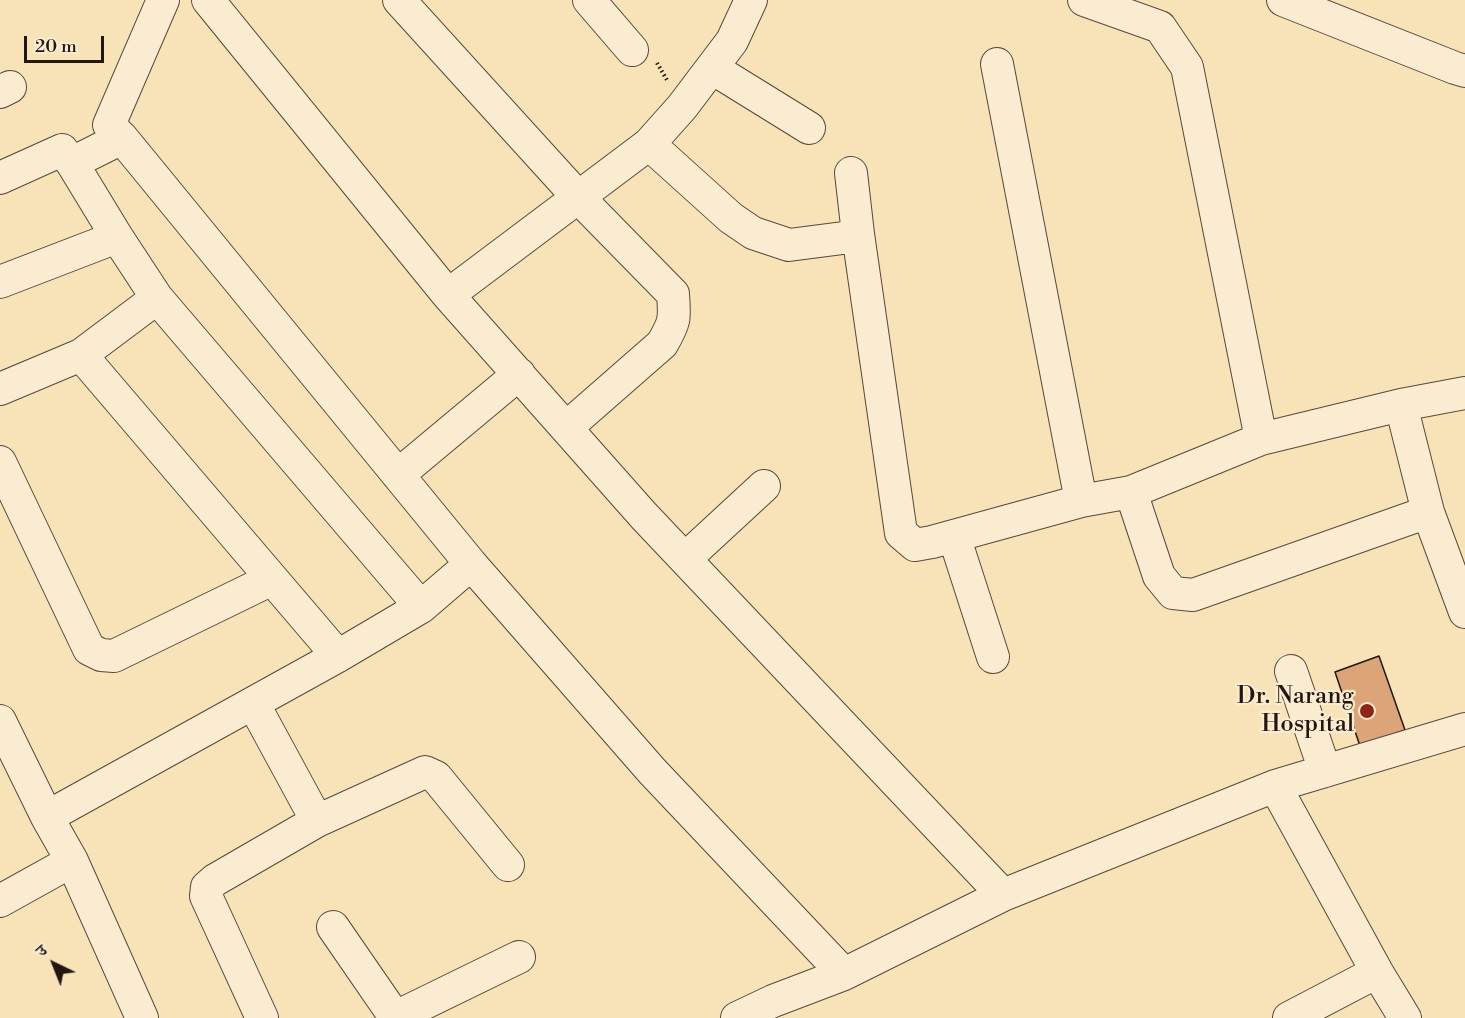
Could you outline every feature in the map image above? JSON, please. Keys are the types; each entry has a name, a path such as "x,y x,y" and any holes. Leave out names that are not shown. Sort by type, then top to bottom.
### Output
{"street":[{"path":"163,0 109,124 471,564 652,771 844,975"},
{"path":"207,0 448,295 644,516 1003,895"},
{"path":"399,0 578,197 673,294 675,317 662,344 566,428"},
{"path":"589,0 632,50"},
{"path":"448,295 649,144 682,107 732,41 751,0"},
{"path":"1084,0 1160,27 1187,67 1261,440"},
{"path":"1283,0 1465,71"},
{"path":"997,64 1081,501"},
{"path":"712,68 809,128"},
{"path":"72,163 122,138"},
{"path":"649,144 731,218 753,233 789,245 858,234"},
{"path":"0,178 62,150 157,298 421,607"},
{"path":"851,173 902,533 915,545 1081,501 1131,492 1261,440 1401,405 1465,393"},
{"path":"0,282 117,237"},
{"path":"0,389 81,354 157,298"},
{"path":"81,354 338,656"},
{"path":"398,475 519,374"},
{"path":"1401,405 1428,512 1465,612"},
{"path":"0,462 90,649 101,655 114,656 272,579"},
{"path":"685,559 764,486"},
{"path":"1131,492 1159,576 1173,593 1193,595 1428,512"},
{"path":"954,536 993,657"},
{"path":"47,818 338,656 421,607 471,564"},
{"path":"1291,671 1325,771"},
{"path":"253,703 317,821"},
{"path":"0,721 47,818 72,861 142,1018"},
{"path":"737,1018 778,1009 1003,895 1275,786 1465,729"},
{"path":"262,1018 206,896 207,887 215,880 317,821 424,771 436,777 508,865"},
{"path":"1275,786 1377,972 1405,1018"},
{"path":"0,901 72,861"},
{"path":"333,927 395,1018 519,957"},
{"path":"1289,1018 1377,972"}],"building":[{"path":"1379,656 1405,730 1360,746 1335,672"}],"place":[{"name":"Dr. Narang Hospital","path":"1367,711"}]}
